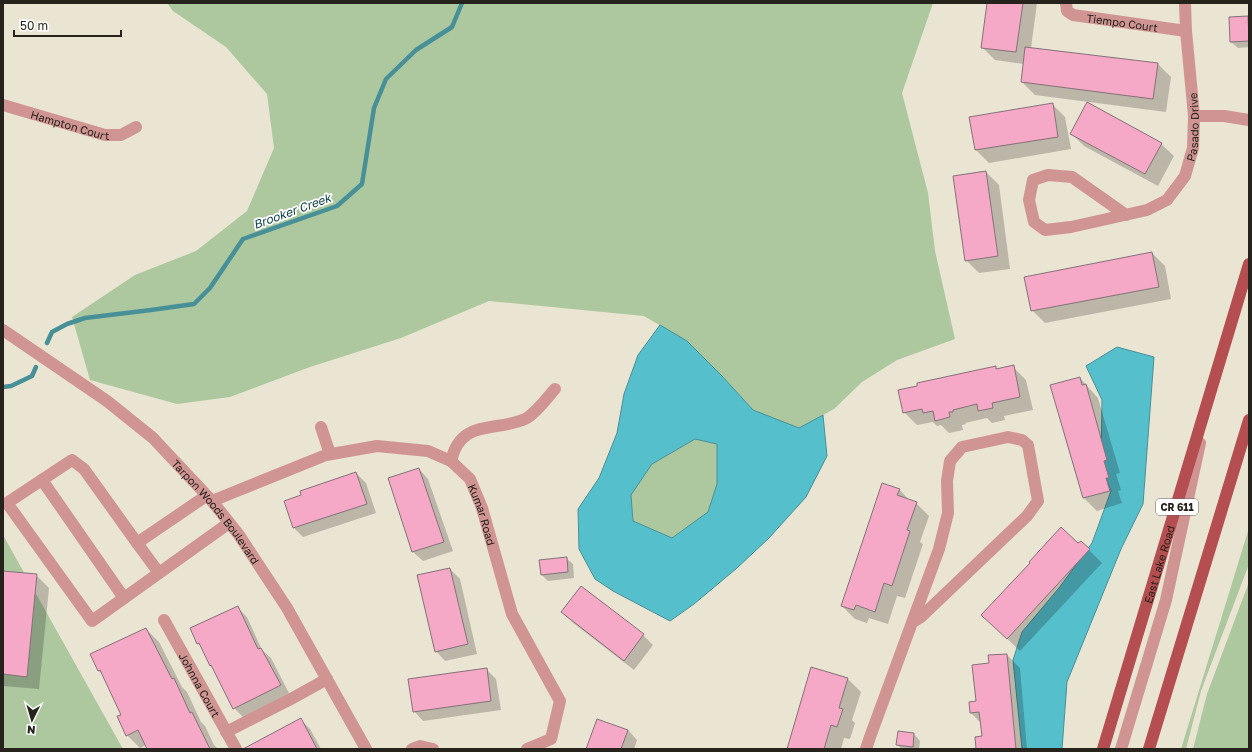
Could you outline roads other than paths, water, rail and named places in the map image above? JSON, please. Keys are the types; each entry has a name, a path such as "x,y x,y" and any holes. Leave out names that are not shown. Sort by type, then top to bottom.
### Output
{"main road":[{"name":"East Lake Road","path":"1103,749 1249,264"},
{"path":"1149,749 1249,420"}],"street":[{"name":"Tiempo Court","path":"1066,3 1067,11 1073,15 1186,31"},
{"name":"Pasado Drive","path":"1126,215 1072,177 1048,175 1032,180 1029,200 1034,222 1045,230 1071,228 1148,210 1167,200 1185,176 1193,148 1194,116 1186,31 1185,3"},
{"name":"Hampton Court","path":"3,105 105,135 121,135 136,127"},
{"path":"1194,116 1224,116 1249,120"},
{"name":"Tarpon Woods Boulevard","path":"3,330 107,401 153,438 209,498 239,535 287,608 366,749"},
{"path":"452,460 454,450 459,441 475,430 513,423 525,418 539,408 555,389"},
{"path":"1121,749 1166,600 1209,399"},
{"path":"321,427 330,454"},
{"path":"866,749 912,622 939,549 948,513 947,481 950,461 962,447 1008,437 1022,440 1028,445 1038,501 1026,516 920,617 912,622"},
{"name":"Kumar Road","path":"137,543 209,498 326,455 377,446 428,451 452,460 470,478 482,508 512,614 560,701 551,739 527,749"},
{"path":"159,573 84,469 72,460 7,503 92,621 229,523"},
{"path":"42,480 124,598"},
{"name":"Johnna Court","path":"164,620 236,749"},
{"path":"226,732 327,679"},
{"path":"412,749 420,746 433,749"}],"water":[{"path":"660,325 687,341 753,410 799,428 823,415 827,456 806,497 769,538 737,568 694,604 670,621 613,591 595,579 579,549 578,509 599,478 617,433 624,394 638,355","holes":["695,439 717,444 717,484 708,512 672,538 633,521 631,495 652,464"]},
{"path":"1117,347 1154,357 1143,504 1121,549 1067,682 1062,749 1022,749 1013,660 1022,632 1059,588 1092,543 1111,491 1101,465 1102,400 1086,366"}],"waterway":[{"name":"Brooker Creek","path":"47,343 52,332 67,324 85,318 194,304 210,288 243,239 337,206 362,184 374,108 386,79 416,50 452,27 462,3"},
{"name":"Brooker Creek","path":"3,387 11,386 32,376 36,367"}]}
